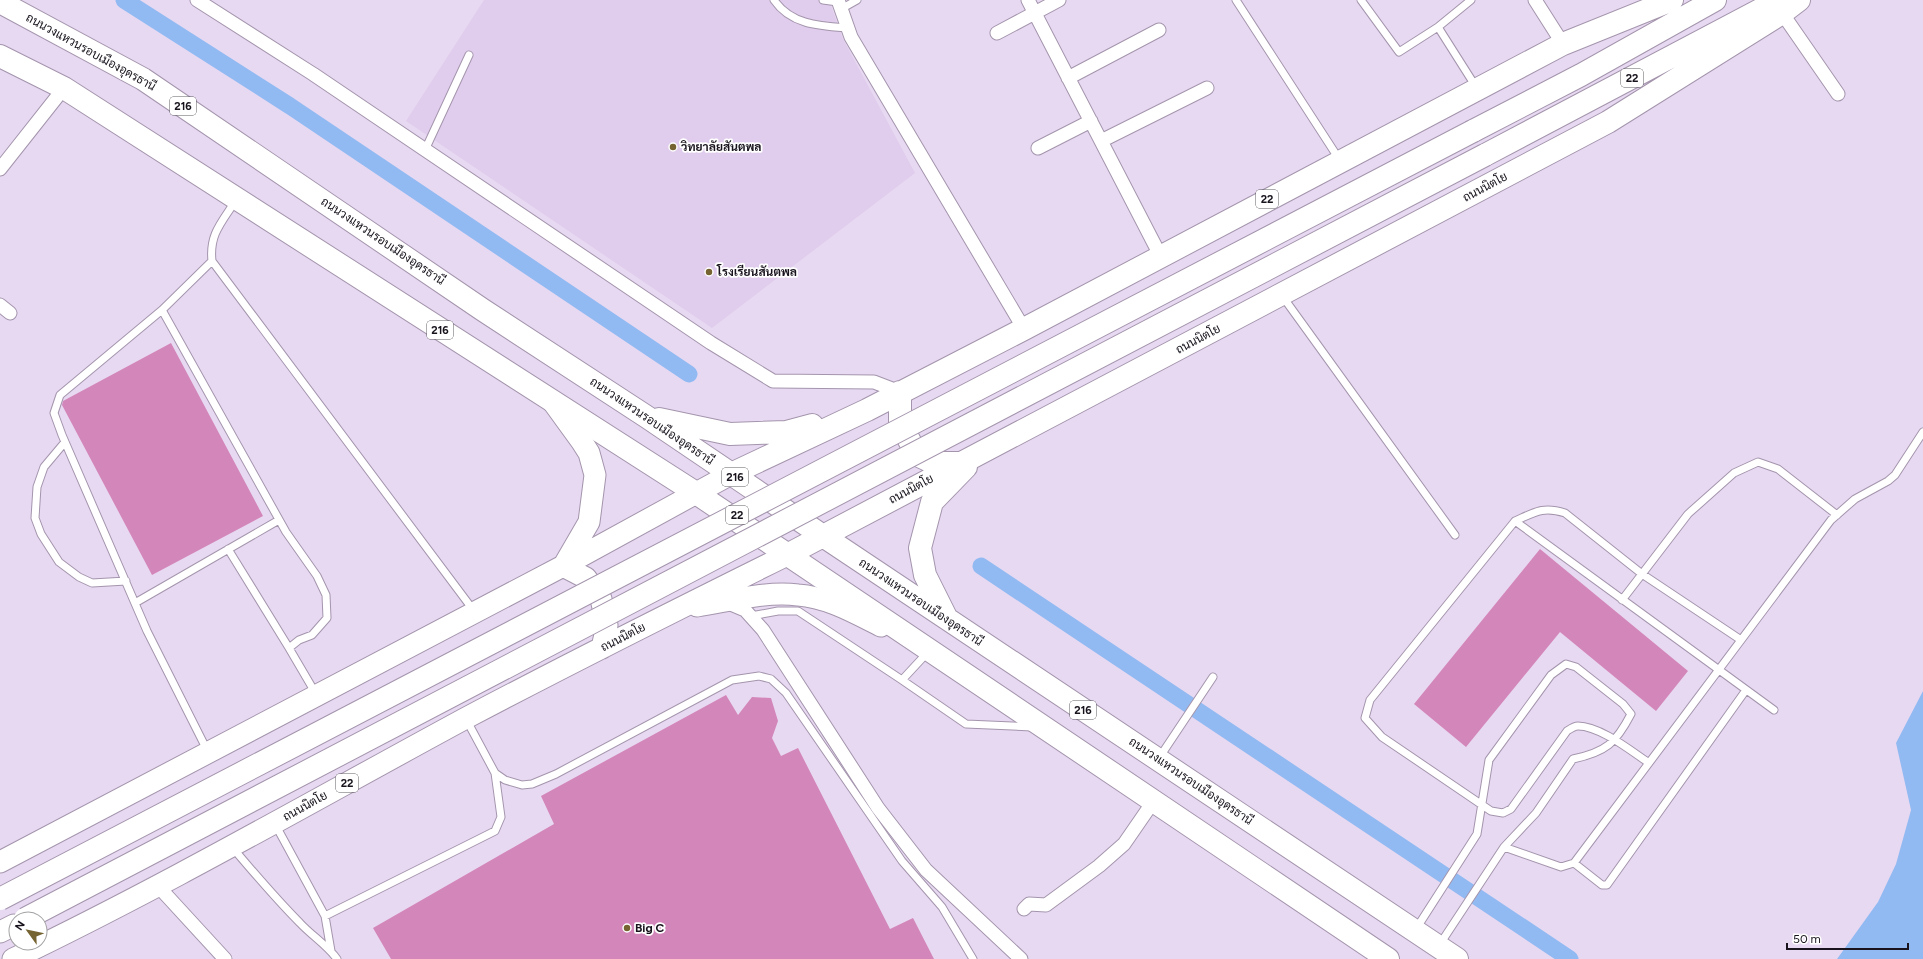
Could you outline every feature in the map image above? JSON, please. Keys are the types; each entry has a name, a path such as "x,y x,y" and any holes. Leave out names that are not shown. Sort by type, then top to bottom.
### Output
{"highway":[{"name":"22","path":"731,474 867,410 1563,44 1672,0"},
{"name":"22","path":"0,899 1581,75 1715,0"},
{"name":"ถนนนิตโย","path":"41,911 1485,155 1780,6 1799,0"},
{"name":"ถนนวงแหวนรอบเมืองอุดรธานี","path":"0,2 143,79 483,310 647,417 1457,959"},
{"name":"ถนนนิตโย","path":"787,555 1608,122 1780,6"},
{"name":"216","path":"0,56 64,88 696,493 926,647 1378,954"},
{"path":"900,392 900,423 918,455 934,464 960,463"},
{"path":"647,417 730,434 786,432 867,410"},
{"path":"946,618 925,575 920,548 932,502 980,453"}],"main road":[{"path":"551,400 589,453 595,475 589,522 563,566 586,578 601,599 607,625 602,648"},
{"name":"22","path":"0,862 316,694 563,566 731,474"},
{"name":"ถนนนิตโย","path":"13,959 275,823 466,718 787,555"},
{"path":"681,608 726,602 767,594 798,594 812,597 843,608 926,647"}],"street":[{"path":"197,0 313,74 711,343 773,381 874,382 900,392"},
{"path":"1028,0 1160,255"},
{"path":"997,33 1059,0"},
{"path":"1535,0 1563,44"},
{"path":"839,4 851,37 1024,328"},
{"path":"1780,6 1838,94"},
{"path":"1068,78 1160,30"},
{"path":"0,170 64,88"},
{"path":"1101,141 1207,88"},
{"path":"1038,148 1090,121"},
{"path":"726,602 745,610 763,630 878,808 926,870 1021,959"},
{"path":"1024,909 1029,904 1046,905 1099,866 1124,844 1153,802"},
{"path":"157,885 225,959"}],"lane":[{"path":"774,0 784,13 794,18 816,26 848,28"},
{"path":"823,0 839,4 857,0"},
{"path":"1236,0 1340,161"},
{"path":"1361,0 1399,52 1438,27 1471,0"},
{"path":"1438,27 1477,89"},
{"path":"425,150 470,54"},
{"path":"236,199 213,236 211,248 212,261 474,611"},
{"path":"208,751 147,631 65,442 54,413 60,394 162,310 212,261"},
{"path":"1282,295 1455,535"},
{"path":"162,310 279,520 317,576 326,595 327,618 312,635 299,640 289,648"},
{"path":"1504,847 1561,867 1574,863 1831,520 1855,499 1888,481 1895,475 1923,432"},
{"path":"65,442 44,467 36,487 35,518 40,534 59,562 79,577 92,583 126,581"},
{"path":"1622,600 1688,514 1734,473 1758,462 1778,469 1837,515"},
{"path":"1649,763 1614,740 1589,728 1577,726 1567,731 1512,809 1503,813 1490,811 1382,737 1365,718 1370,700 1515,521 1536,511 1552,509 1565,514 1642,574 1741,640"},
{"path":"135,603 279,520"},
{"path":"1515,521 1774,710"},
{"path":"228,549 316,694"},
{"path":"751,616 778,611 798,611 966,724 1044,728"},
{"path":"902,680 926,647"},
{"path":"1415,930 1477,834 1489,760 1551,675 1566,664 1576,667 1623,704 1632,714 1624,727 1606,748 1588,756 1573,759 1536,813 1504,847 1438,946"},
{"path":"495,773 510,781 522,785 532,784 556,774 732,680 759,676 771,679 786,693 902,861 942,907 972,959"},
{"path":"1158,759 1213,677"},
{"path":"1574,863 1602,885 1607,885 1746,690"},
{"path":"325,916 495,831 501,817 495,773 466,718"},
{"path":"275,823 325,916 331,951"},
{"path":"230,846 287,910 315,938 331,951 337,959"}],"shaded area":[{"name":"วิทยาลัยสันตพล","path":"484,0 829,0 843,39 915,173 712,328 406,121"}],"water":[{"path":"1923,691 1923,959 1837,959 1878,902 1896,864 1911,810 1896,743"}],"building":[{"path":"171,343 263,516 152,575 62,405 63,401"},
{"path":"1540,549 1688,671 1656,711 1560,632 1466,747 1414,704"},
{"path":"726,695 738,715 752,697 771,698 778,721 772,738 781,756 798,748 890,929 913,918 934,959 391,959 373,928 554,824 541,796"}],"waterway":[{"path":"124,0 290,106 689,374"},
{"path":"981,566 1570,959"}],"place":[{"name":"วิทยาลัยสันตพล","path":"673,147"},
{"name":"โรงเรียนสันตพล","path":"709,272"},
{"name":"Big C","path":"627,928"}]}
